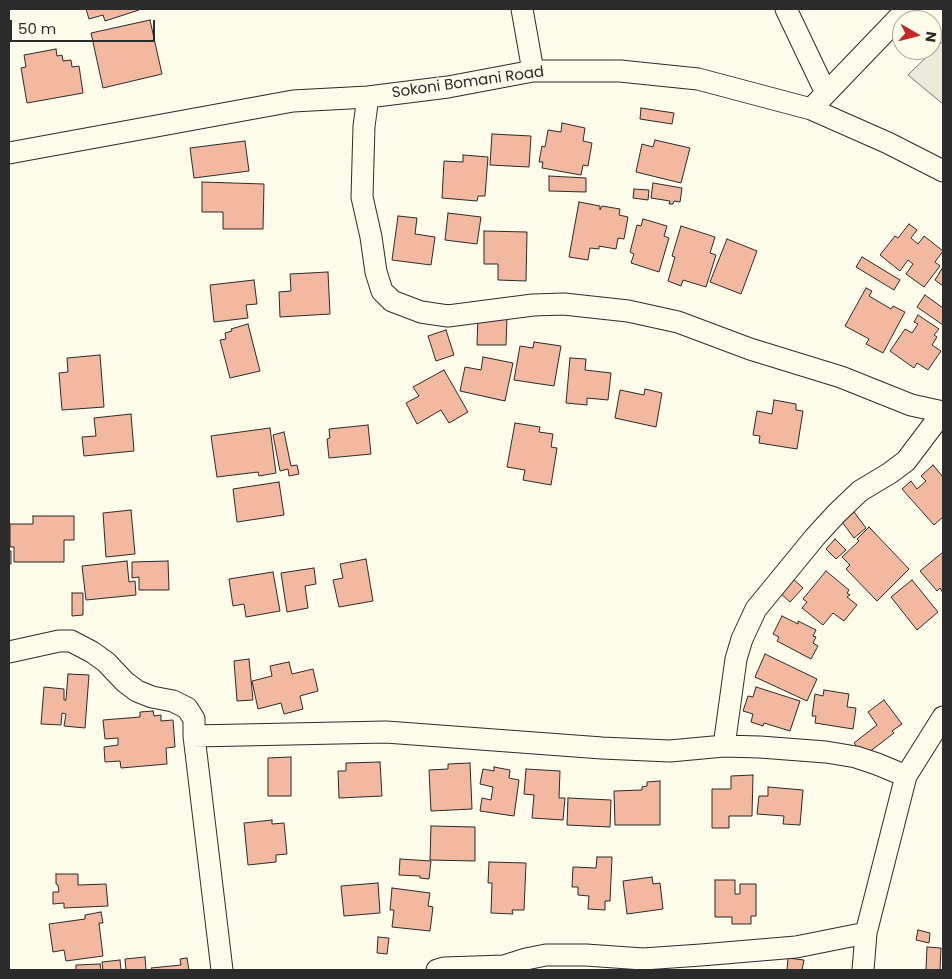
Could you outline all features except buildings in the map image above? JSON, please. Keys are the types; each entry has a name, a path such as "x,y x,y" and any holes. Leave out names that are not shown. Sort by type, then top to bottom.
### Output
{"street":[{"path":"522,9 533,71"},
{"path":"786,9 826,93"},
{"path":"811,109 907,9"},
{"name":"Sokoni Bomani Road","path":"9,153 293,101 368,97 448,87 533,71 620,71 698,79 811,109 888,143 943,171"},
{"path":"368,97 364,126 362,197 371,237 376,272 382,291 392,301 421,312 448,316 533,305 556,304 628,311 678,322 750,349 841,377 911,405 943,412 906,460 890,473 860,491 831,519 756,609 742,639 736,659 724,746"},
{"path":"9,652 59,641 71,641 106,662 125,682 137,691 187,708 194,719 194,736 222,970"},
{"path":"863,970 866,933 906,776 943,717"},
{"path":"194,736 386,732 602,748 670,751 724,746 760,747 826,752 856,757 906,776"},
{"path":"436,970 444,968 504,966 546,955 586,955 643,959 702,955 796,946 866,933"}],"shaded area":[{"path":"942,42 943,104 908,75 923,60 942,60"}]}
